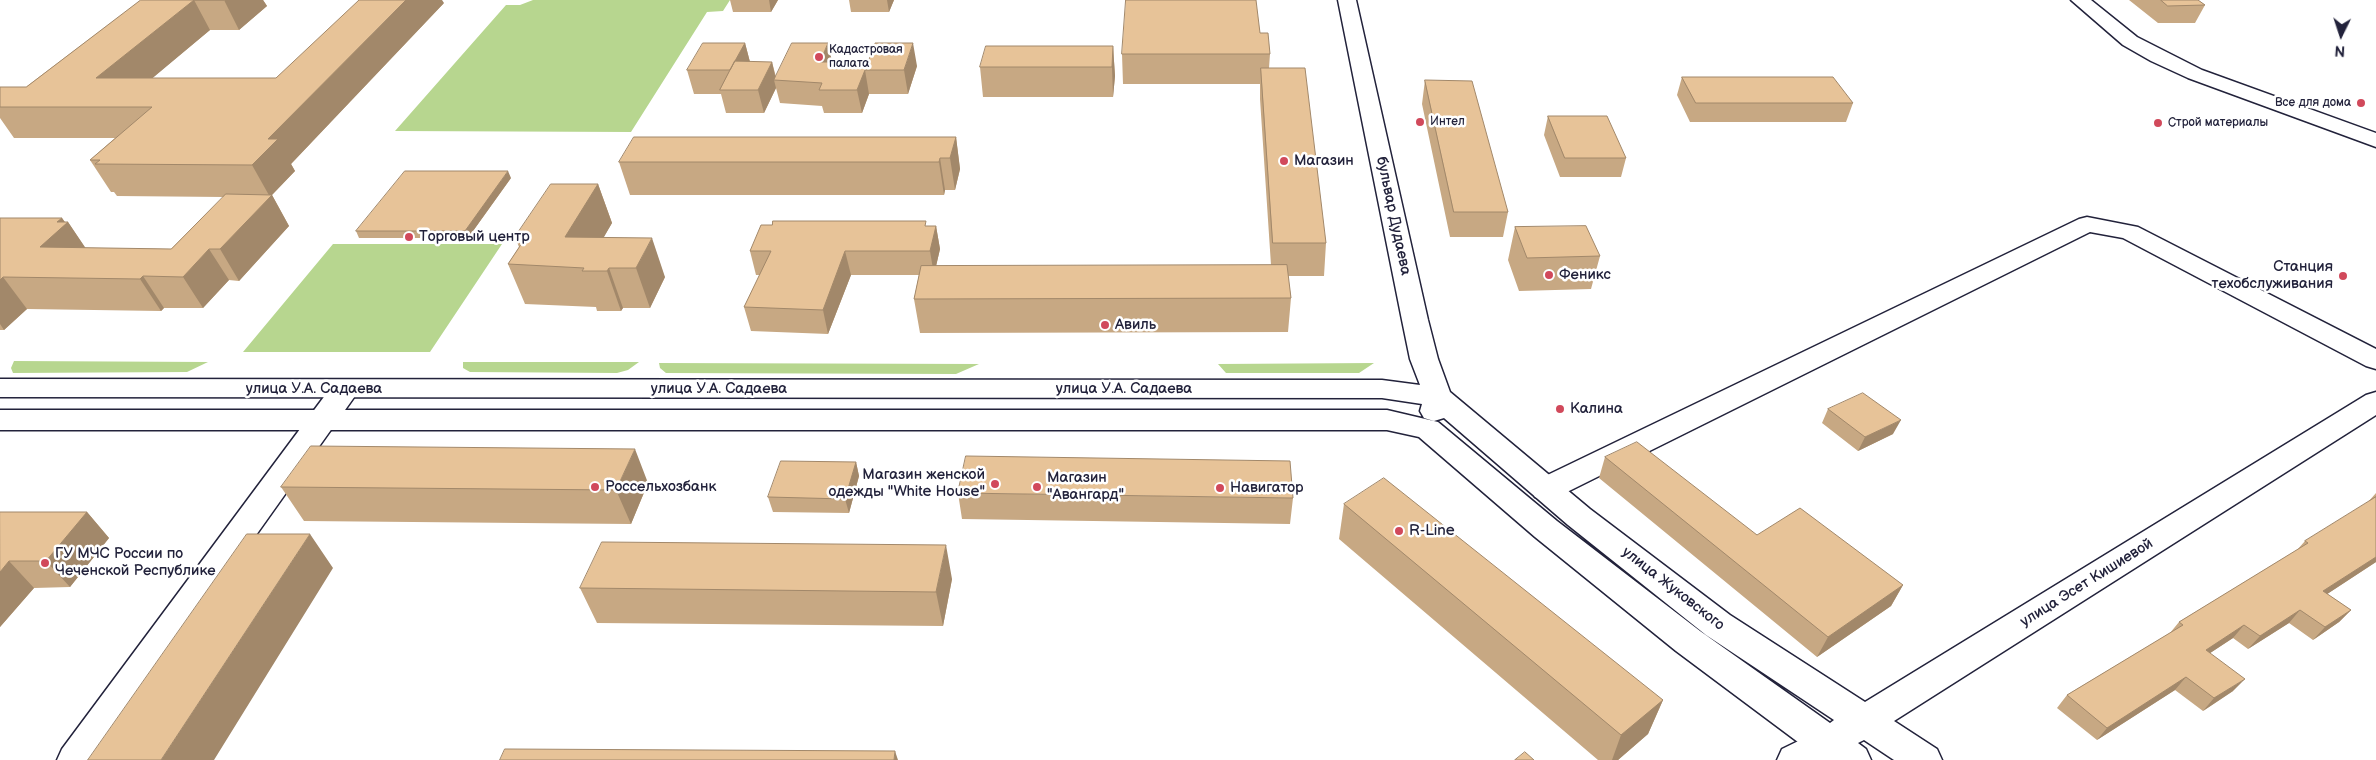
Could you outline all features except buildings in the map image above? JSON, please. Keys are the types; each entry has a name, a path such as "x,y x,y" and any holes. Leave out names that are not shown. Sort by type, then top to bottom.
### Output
{"main road":[{"name":"бульвар Дудаева","path":"1347,0 1415,320 1424,359 1438,397"},
{"path":"2080,0 2130,41 2158,57 2195,74 2376,140"},
{"path":"1546,489 2087,224 2130,232 2376,360"},
{"name":"улица У.А. Садаева","path":"0,388 1382,389 1438,397"},
{"path":"75,760 345,389"},
{"path":"1438,397 1428,429 1546,528 1688,641 1840,752"},
{"name":"улица Жуковского","path":"1438,397 1546,489 1718,625 1924,760"},
{"name":"улица Эсет Кишиевой","path":"1795,760 1840,752 1865,721 2376,402"},
{"name":"улица У.А. Садаева","path":"0,420 1387,420 1428,429"}],"green space":[{"path":"533,0 730,0 723,11 707,12 631,132 395,131 506,5 520,5"},
{"path":"333,244 502,244 430,352 243,352"},
{"path":"14,361 208,362 187,372 13,373 11,368"},
{"path":"463,362 639,362 628,370 617,373 470,372 463,368"},
{"path":"659,363 979,364 956,374 666,373 660,368"},
{"path":"1374,363 1359,373 1226,373 1218,364"}],"place":[{"name":"Кадастровая палата","path":"819,57"},
{"name":"Все для дома","path":"2361,103"},
{"name":"Интел","path":"1420,122"},
{"name":"Строй материалы","path":"2158,123"},
{"name":"Магазин","path":"1284,161"},
{"name":"Торговый центр","path":"409,237"},
{"name":"Феникс","path":"1549,275"},
{"name":"Станция техобслуживания","path":"2343,276"},
{"name":"Авиль","path":"1105,325"},
{"name":"Калина","path":"1560,409"},
{"name":"Магазин женской одежды \"White House\"","path":"995,484"},
{"name":"Россельхозбанк","path":"595,487"},
{"name":"Магазин \"Авангард\"","path":"1037,487"},
{"name":"Навигатор","path":"1220,488"},
{"name":"R-Line","path":"1399,531"},
{"name":"ГУ МЧС России по Чеченской Республике","path":"45,563"}]}
